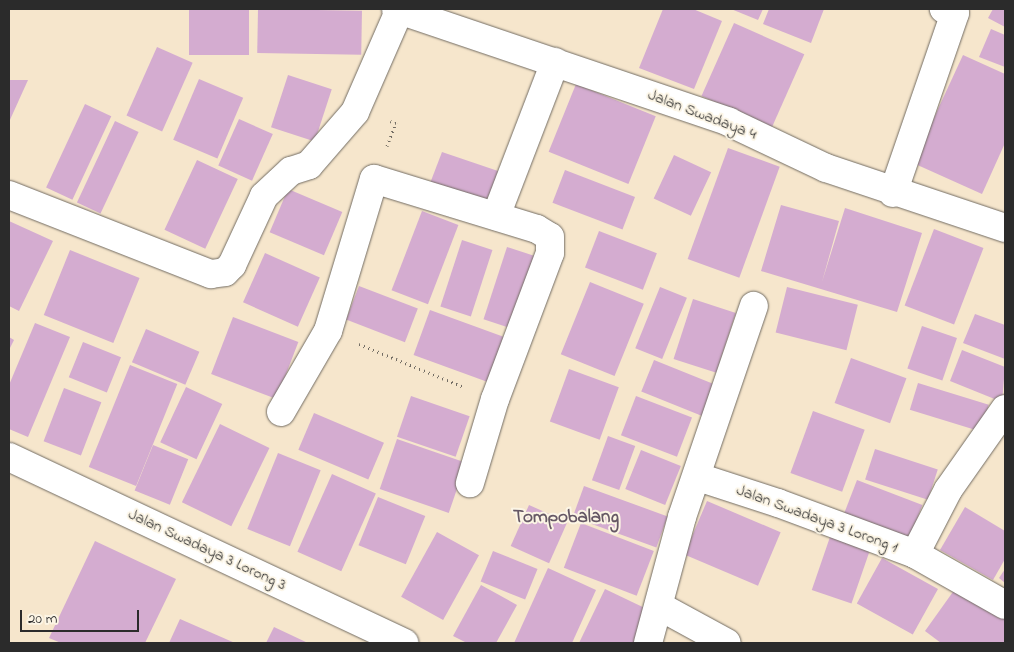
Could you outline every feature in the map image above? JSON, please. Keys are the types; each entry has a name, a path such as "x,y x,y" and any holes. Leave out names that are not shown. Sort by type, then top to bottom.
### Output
{"street":[{"path":"893,193 955,13 944,9"},
{"path":"9,195 211,274 225,272 232,265 264,196 284,176 309,165 355,112 412,11"},
{"name":"Jalan Swadaya 4","path":"412,11 729,122 826,168 893,193 1005,228"},
{"path":"496,216 555,62"},
{"path":"281,412 328,331 374,179 537,229 550,237 552,244 521,336 495,399 470,483"},
{"path":"648,643 682,517 698,477 754,306"},
{"name":"Jalan Swadaya 3 Lorong 1","path":"698,477 778,503 915,554 948,490 1005,409"},
{"name":"Jalan Swadaya 3 Lorong 3","path":"9,457 404,643"},
{"path":"915,554 1005,605"},
{"path":"659,606 727,643"}],"path":[{"path":"328,331 495,399"}],"building":[{"path":"189,9 249,9 249,55 189,55"},
{"path":"258,9 362,11 361,55 257,53"},
{"path":"663,9 693,9 722,21 694,89 639,68"},
{"path":"731,9 763,9 758,20"},
{"path":"769,9 824,9 811,43 763,24"},
{"path":"993,9 1005,9 1005,27 988,18"},
{"path":"734,23 804,54 772,127 701,96"},
{"path":"991,29 1005,35 1005,67 979,57"},
{"path":"157,47 193,63 162,131 126,116"},
{"path":"963,55 1005,74 1005,143 982,194 913,163"},
{"path":"288,75 332,89 315,142 271,127"},
{"path":"199,79 243,98 217,159 173,140"},
{"path":"9,80 28,80 9,122"},
{"path":"576,84 656,116 628,184 549,152"},
{"path":"85,104 111,116 72,200 46,187"},
{"path":"239,119 273,134 252,181 218,166"},
{"path":"115,121 139,132 101,214 77,203"},
{"path":"728,148 780,167 739,278 688,259"},
{"path":"442,152 498,171 485,213 429,186"},
{"path":"674,155 711,172 691,216 654,199"},
{"path":"197,160 238,179 205,249 164,230"},
{"path":"565,170 635,197 622,230 552,203"},
{"path":"288,189 342,212 324,255 270,232"},
{"path":"781,205 839,221 822,282 845,208 922,233 897,312 761,271"},
{"path":"422,211 458,225 428,304 392,290"},
{"path":"9,221 53,241 19,311 9,306"},
{"path":"934,229 983,248 954,325 905,306"},
{"path":"599,231 657,253 643,290 585,267"},
{"path":"462,240 492,250 471,316 440,307"},
{"path":"507,247 544,259 521,331 484,319"},
{"path":"70,250 140,278 113,343 44,315"},
{"path":"265,253 320,277 298,327 243,302"},
{"path":"590,282 644,304 615,376 561,354"},
{"path":"359,286 418,309 405,342 346,320"},
{"path":"660,287 687,298 662,359 635,348"},
{"path":"787,287 858,305 846,350 776,333"},
{"path":"693,299 736,313 716,373 674,359"},
{"path":"430,310 509,339 493,384 414,355"},
{"path":"975,314 1005,325 1005,359 963,343"},
{"path":"233,317 298,342 276,399 211,374"},
{"path":"35,323 70,337 28,437 9,429 9,385"},
{"path":"922,326 957,338 942,381 907,369"},
{"path":"146,329 199,352 185,385 132,362"},
{"path":"9,337 14,340 9,350"},
{"path":"83,342 121,357 107,393 69,377"},
{"path":"962,350 1005,367 1002,402 950,381"},
{"path":"851,358 906,378 890,423 835,403"},
{"path":"654,360 718,386 705,417 641,392"},
{"path":"130,365 177,384 136,486 89,467"},
{"path":"569,369 619,387 600,440 550,422"},
{"path":"918,383 989,405 981,431 910,410"},
{"path":"186,387 222,404 196,459 160,442"},
{"path":"64,388 101,402 81,456 44,441"},
{"path":"411,396 470,416 456,457 397,437"},
{"path":"636,396 692,418 677,457 621,435"},
{"path":"813,411 865,430 842,492 790,473"},
{"path":"314,413 384,443 368,480 298,450"},
{"path":"220,424 269,448 231,526 182,502"},
{"path":"608,436 635,446 619,490 592,480"},
{"path":"397,439 466,463 449,513 380,489"},
{"path":"153,445 188,459 170,505 135,490"},
{"path":"875,449 938,469 928,500 865,479"},
{"path":"641,450 681,466 665,505 625,489"},
{"path":"278,453 321,470 290,546 247,529"},
{"path":"332,474 376,494 341,571 297,552"},
{"path":"857,480 922,505 909,539 844,514"},
{"path":"584,486 668,516 656,547 573,517"},
{"path":"378,497 425,516 406,564 359,545"},
{"path":"707,501 781,532 758,586 684,554"},
{"path":"529,505 567,522 549,563 511,546"},
{"path":"965,507 1005,531 1005,559 993,580 940,550"},
{"path":"581,523 654,551 637,596 564,568"},
{"path":"437,532 479,555 443,620 401,597"},
{"path":"830,537 870,551 851,604 812,590"},
{"path":"95,541 176,579 145,643 61,643 49,638"},
{"path":"493,551 538,569 525,600 481,582"},
{"path":"882,558 938,589 913,635 857,603"},
{"path":"548,568 596,590 572,643 514,643"},
{"path":"1005,569 1005,583 999,578"},
{"path":"960,582 1005,614 1005,643 941,643 925,631"},
{"path":"481,585 517,605 496,643 467,643 453,636"},
{"path":"605,589 651,611 635,643 579,643"},
{"path":"180,619 235,643 169,643"},
{"path":"274,627 308,643 266,643"}],"district":[{"name":"Tompobalang","path":"566,518"}]}
